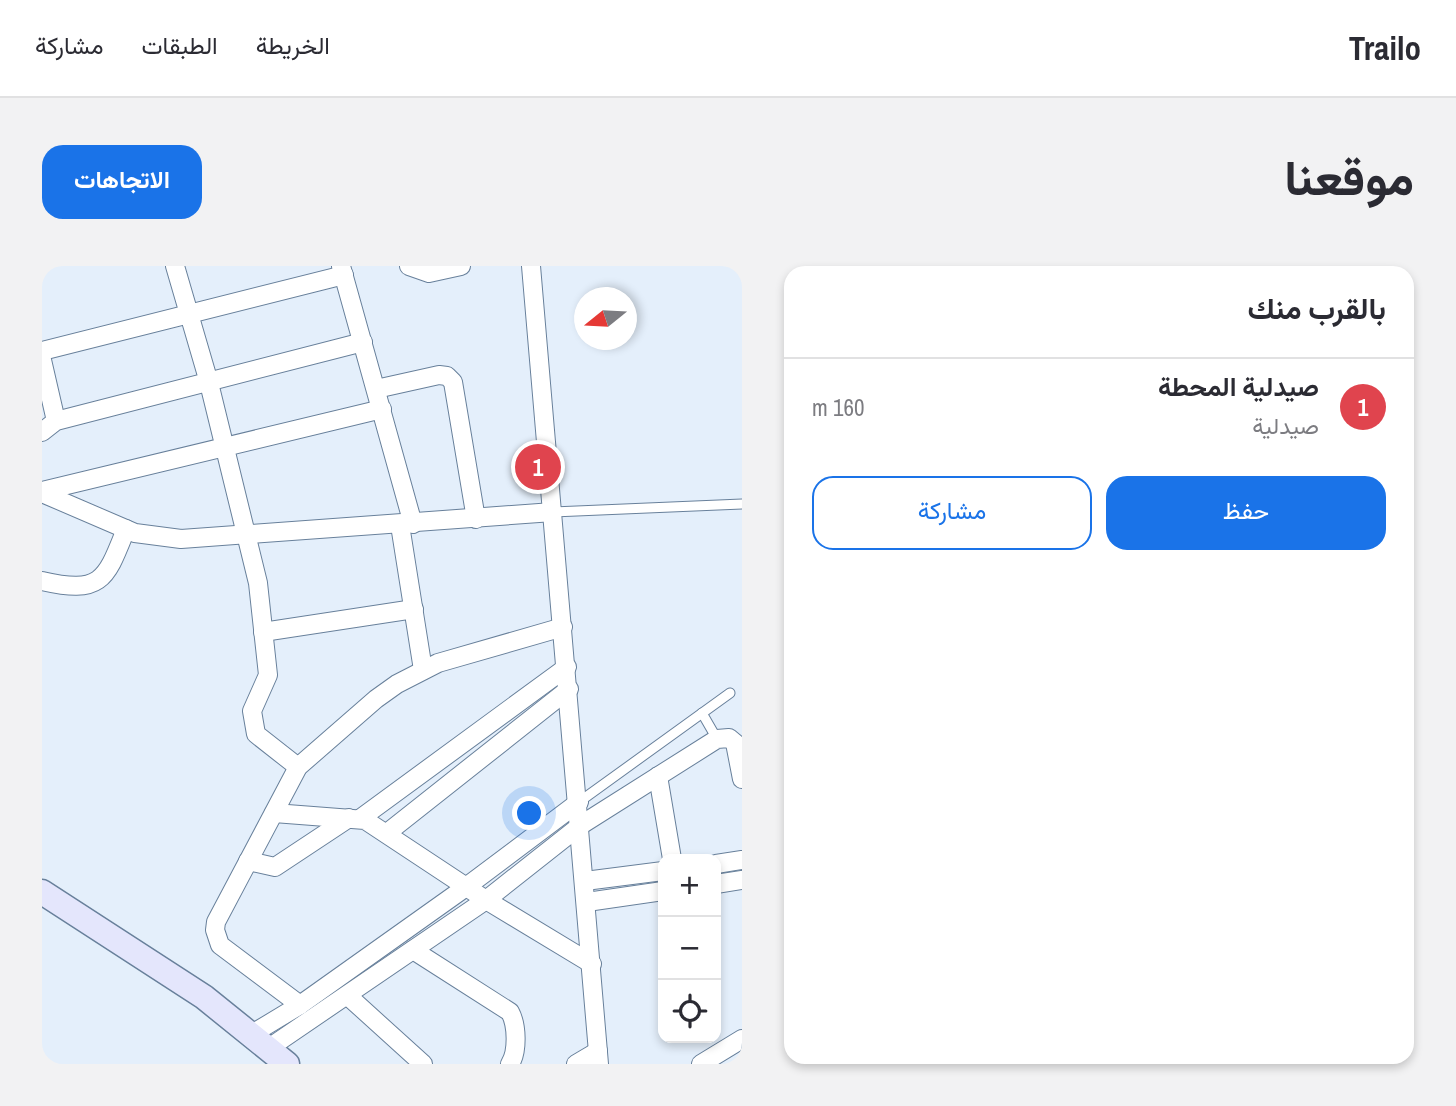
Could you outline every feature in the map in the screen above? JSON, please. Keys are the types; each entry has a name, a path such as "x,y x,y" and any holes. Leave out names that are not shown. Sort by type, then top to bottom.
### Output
{"main road":[{"path":"42,892 172,975 269,1049"}],"street":[{"path":"175,266 208,379 247,534 268,676 252,711 256,734 298,768"},
{"path":"409,266 429,273 461,266"},
{"path":"531,266 599,1057 576,1064"},
{"path":"42,351 188,314 343,270 382,409 407,525 414,609 423,670"},
{"path":"42,432 56,421 208,379 363,342"},
{"path":"42,360 56,421"},
{"path":"376,389 439,375 447,376 453,382 476,519"},
{"path":"42,492 382,409"},
{"path":"42,492 126,529 156,537 181,539 407,525 553,512"},
{"path":"42,581 65,586 100,580 108,573 126,529"},
{"path":"263,632 414,609"},
{"path":"300,1005 228,952 216,938 216,922 298,768 376,699 423,670 563,626"},
{"path":"248,860 275,867 355,818 567,667"},
{"path":"387,833 569,689"},
{"path":"269,1049 486,900 581,825 718,739 729,738 735,743 742,779"},
{"path":"659,776 671,854"},
{"path":"269,1049 300,1005 466,887 579,802"},
{"path":"274,813 355,818 387,833 486,900 592,964"},
{"path":"721,863 742,860"},
{"path":"585,881 658,872"},
{"path":"721,883 742,880"},
{"path":"587,902 658,892"},
{"path":"413,950 510,1012 515,1025 514,1053 510,1064"},
{"path":"348,996 423,1064"},
{"path":"701,1064 742,1039"}],"lane":[{"path":"553,512 742,504"},
{"path":"579,802 730,694"},
{"path":"702,713 718,739"}],"place":[{"name":"صيدلية المحطة","path":"538,467"}]}
